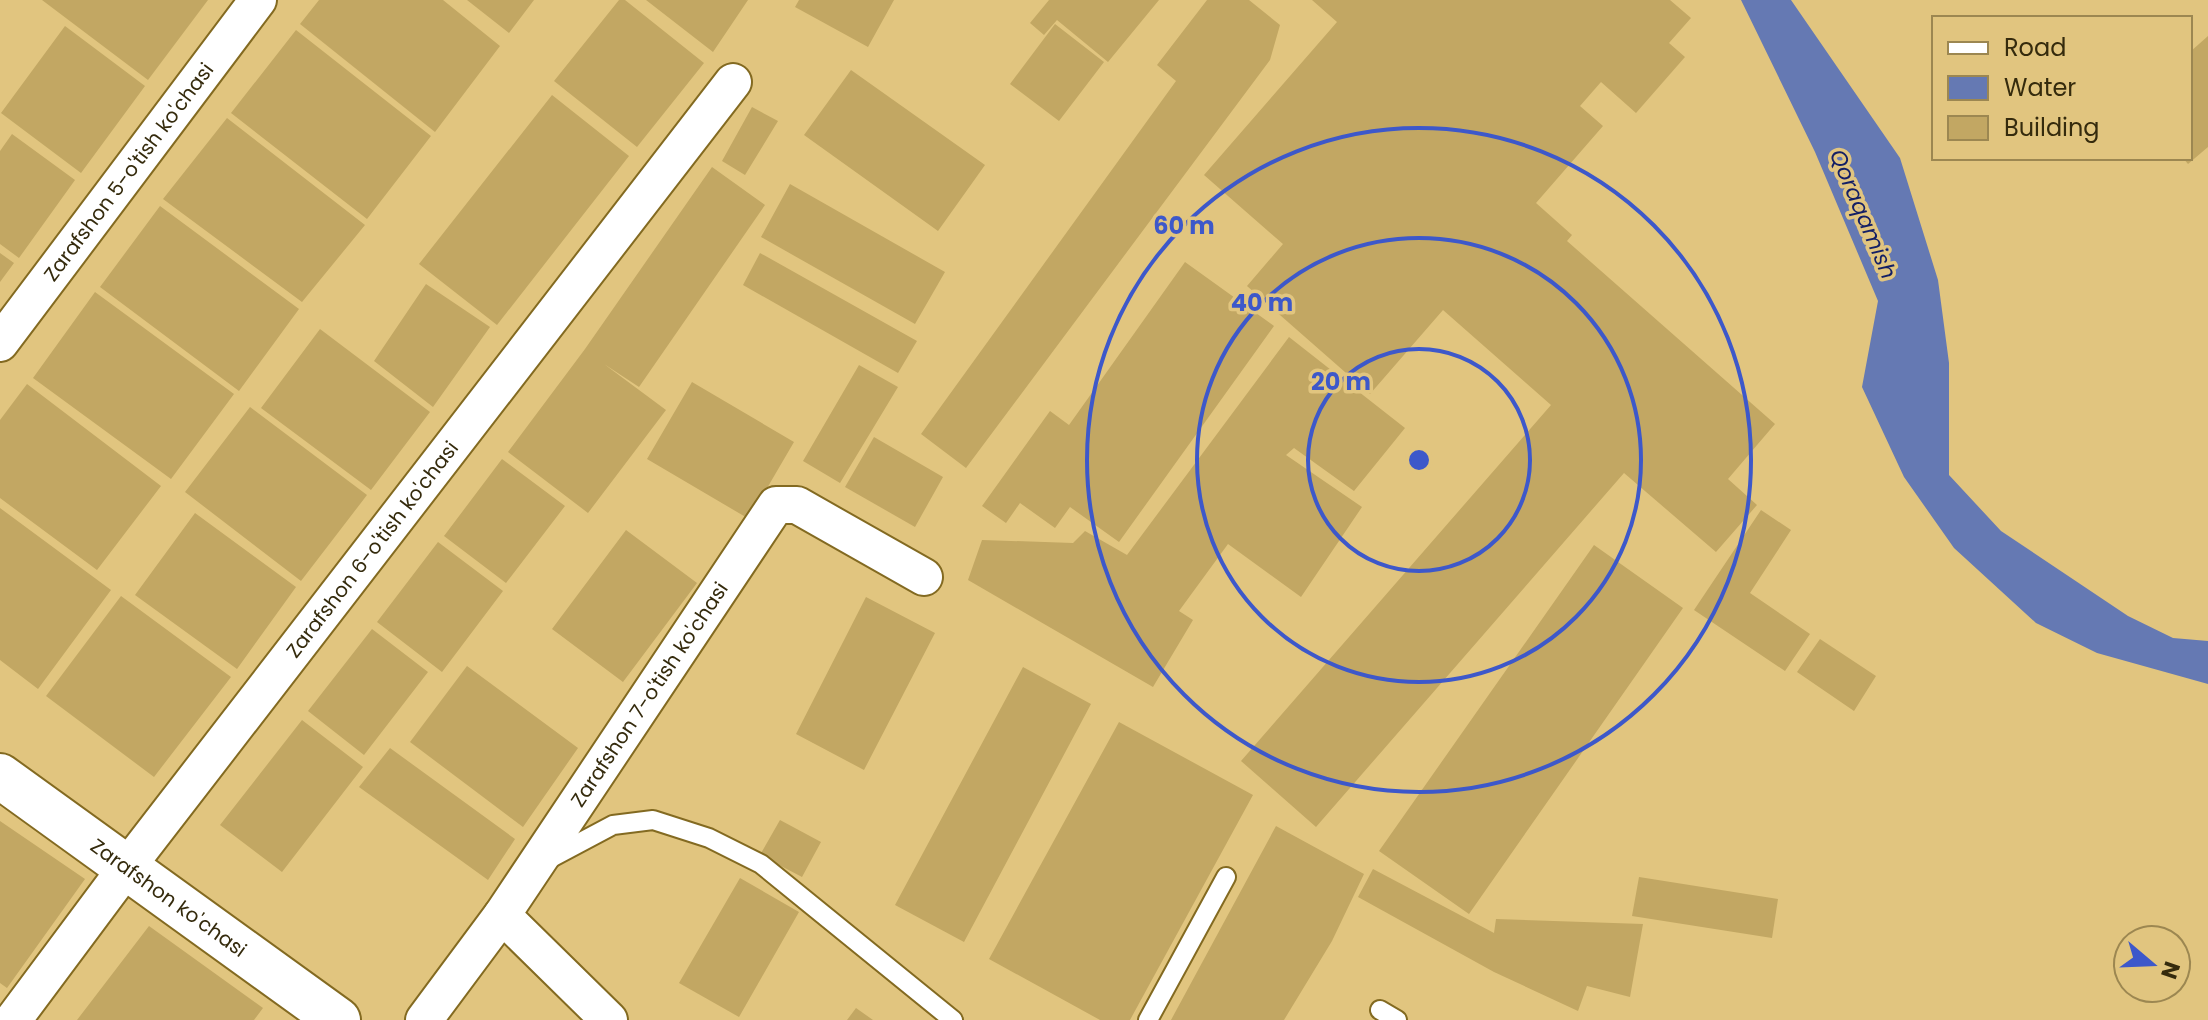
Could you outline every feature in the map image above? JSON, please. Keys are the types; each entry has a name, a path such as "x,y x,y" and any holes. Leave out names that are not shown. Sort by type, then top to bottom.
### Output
{"street":[{"name":"Zarafshon 5-o'tish ko'chasi","path":"0,343 258,0"},
{"name":"Zarafshon 6-o'tish ko'chasi","path":"13,1020 127,867 733,82"},
{"name":"Zarafshon 7-o'tish ko'chasi","path":"424,1020 536,866 776,505 797,505 924,577"},
{"name":"Zarafshon ko'chasi","path":"0,776 338,1020"},
{"path":"502,915 609,1020"}],"lane":[{"path":"536,866 613,825 653,820 709,838 761,864 953,1020"},
{"path":"1148,1020 1226,877"},
{"path":"1380,1010 1397,1020"}],"water":[{"name":"Qoraqamish","path":"1741,0 1791,0 1900,158 1938,280 1949,363 1949,475 2001,531 2128,616 2173,638 2208,641 2208,684 2097,653 2036,623 1954,548 1904,477 1862,387 1878,301 1815,152"}],"building":[{"path":"42,0 208,0 148,80"},
{"path":"319,0 443,0 500,46 435,132 300,24"},
{"path":"467,0 534,0 509,33"},
{"path":"619,0 625,0 704,63 637,147 554,81"},
{"path":"646,0 748,0 713,52"},
{"path":"799,0 894,0 868,47 795,7"},
{"path":"1049,0 1159,0 1108,62 1057,20 1044,35 1030,23"},
{"path":"1207,0 1249,0 1280,25 1270,60 966,468 921,434 1176,81 1157,65"},
{"path":"1312,0 1670,0 1691,18 1669,43 1685,57 1636,113 1601,82 1580,106 1603,126 1536,203 1572,235 1567,241 1775,424 1728,479 1757,505 1716,552 1624,473 1316,827 1241,761 1551,405 1443,310 1370,394 1247,286 1283,244 1204,175 1337,22"},
{"path":"1055,24 1104,62 1059,121 1010,84"},
{"path":"65,26 145,86 81,173 1,113"},
{"path":"296,30 431,136 367,219 231,113"},
{"path":"2208,36 2208,147 2188,164 2185,160 2192,160 2192,50"},
{"path":"851,70 985,165 938,231 804,135"},
{"path":"552,95 629,156 497,325 419,264"},
{"path":"752,107 778,121 745,175 722,161"},
{"path":"227,118 365,225 302,302 163,199"},
{"path":"12,134 75,180 19,258 0,244 0,151"},
{"path":"712,167 765,205 639,387 604,364 666,410 588,513 508,452 585,349"},
{"path":"790,184 945,272 915,324 761,237"},
{"path":"160,206 299,309 239,391 100,287"},
{"path":"0,253 14,263 0,282"},
{"path":"760,253 917,341 898,373 743,285"},
{"path":"1185,262 1274,326 1119,542 1070,507 1055,528 1020,503 1006,523 982,506 1050,411 1069,425"},
{"path":"426,284 490,327 433,407 374,361"},
{"path":"95,292 234,394 171,479 33,378"},
{"path":"320,329 430,412 371,490 261,408"},
{"path":"1289,337 1405,428 1354,491 1294,448 1286,455 1362,507 1301,597 1228,544 1179,611 1193,620 1153,687 968,580 982,540 1073,543 1085,531 1127,555"},
{"path":"859,365 898,387 840,483 803,461"},
{"path":"692,382 794,442 749,519 647,459"},
{"path":"27,384 161,486 97,570 0,498 0,420"},
{"path":"250,407 367,495 301,581 185,492"},
{"path":"874,437 943,477 915,527 845,487"},
{"path":"502,459 565,506 506,583 444,536"},
{"path":"0,508 111,590 38,689 0,660"},
{"path":"1761,510 1791,530 1750,593 1810,634 1785,671 1694,610"},
{"path":"195,513 296,587 237,669 135,595"},
{"path":"626,530 697,583 623,682 552,629"},
{"path":"438,542 503,591 442,672 377,622"},
{"path":"1594,545 1683,608 1469,914 1379,851"},
{"path":"121,596 231,677 154,777 46,696"},
{"path":"866,597 935,633 864,770 796,734"},
{"path":"372,629 428,672 364,755 308,711"},
{"path":"1820,639 1876,676 1854,711 1797,672"},
{"path":"467,666 578,748 523,827 410,742"},
{"path":"1023,667 1091,704 964,942 895,905"},
{"path":"302,720 363,767 282,872 220,825"},
{"path":"1119,722 1253,795 1130,1020 1100,1020 989,959"},
{"path":"390,748 515,839 488,880 359,787"},
{"path":"780,820 821,842 802,877 760,855"},
{"path":"0,821 85,879 7,988 0,983"},
{"path":"1276,826 1364,874 1332,941 1284,1020 1171,1020"},
{"path":"1373,869 1494,933 1496,919 1643,924 1630,997 1587,986 1578,1011 1494,972 1358,897"},
{"path":"1639,877 1778,899 1772,938 1632,916"},
{"path":"740,878 799,912 739,1017 679,983"},
{"path":"149,926 263,1008 254,1020 77,1020"},
{"path":"856,1008 873,1020 847,1020"}]}
